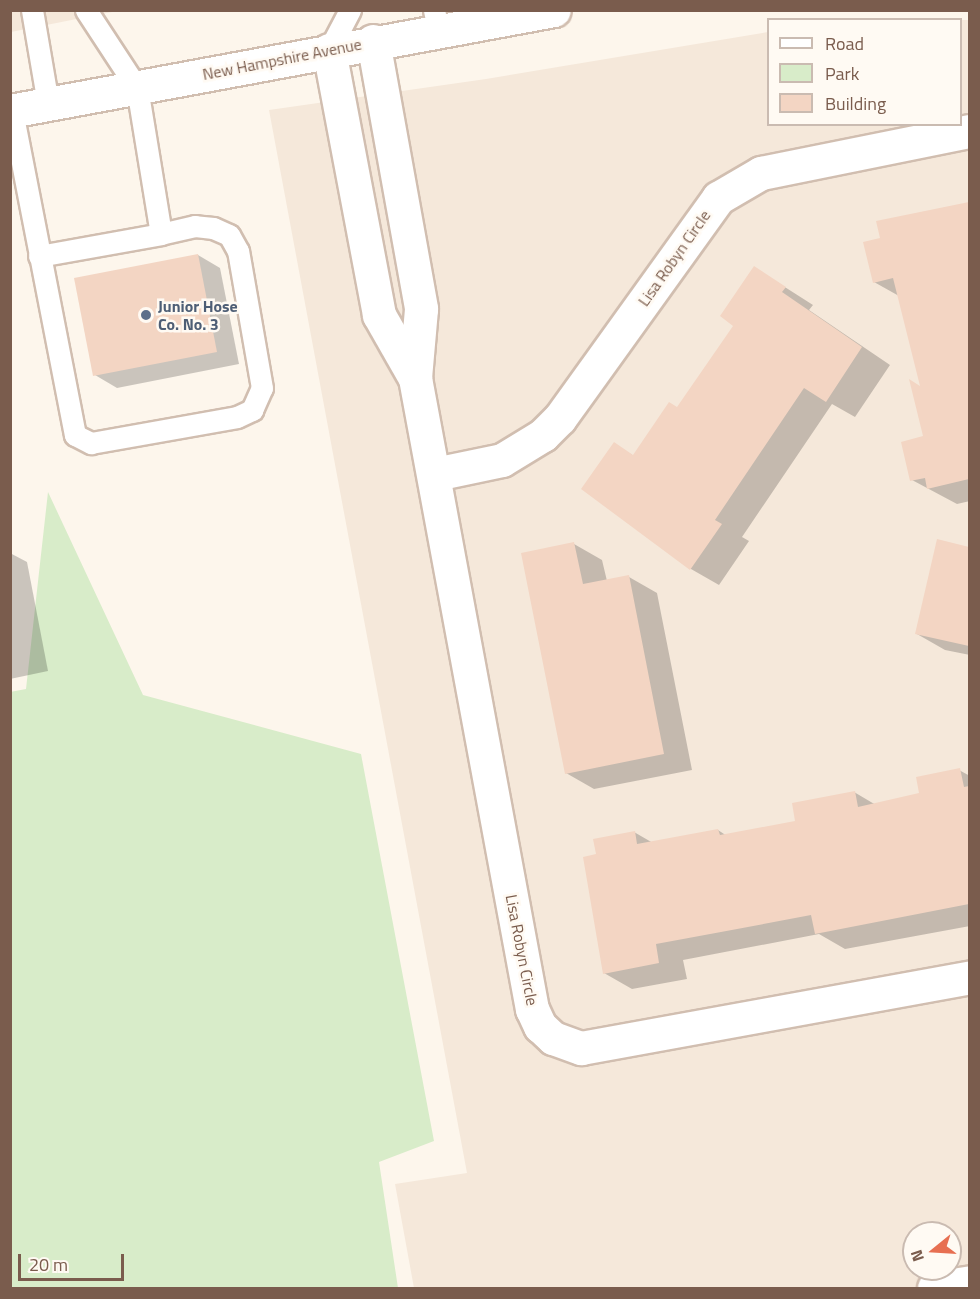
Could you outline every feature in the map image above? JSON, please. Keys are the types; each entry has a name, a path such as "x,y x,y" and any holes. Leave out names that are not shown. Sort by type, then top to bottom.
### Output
{"street":[{"name":"New Hampshire Avenue","path":"11,111 373,41 436,20 554,10"},
{"name":"Lisa Robyn Circle","path":"373,41 421,309 415,378 435,474 532,1009 540,1026 553,1038 581,1048 969,977"},
{"name":"Lisa Robyn Circle","path":"329,50 379,315 415,378"},
{"name":"Lisa Robyn Circle","path":"435,474 502,460 543,435 560,418 718,198 760,173 969,131"},
{"path":"934,1288 969,1282"}],"lane":[{"path":"32,10 48,104"},
{"path":"86,10 137,88 161,234"},
{"path":"329,50 350,10"},
{"path":"11,111 39,256 75,435 82,441 91,443 246,415 258,404 262,388 234,242 222,231 205,226 39,256"}],"shaded area":[{"path":"11,11 117,11 11,32"},
{"path":"962,20 969,20 969,1288 414,1288 395,1184 467,1173 269,110 486,79 767,32 767,126 962,126"}],"green space":[{"path":"48,492 143,695 361,754 434,1141 379,1162 398,1288 11,1288 10,692 26,689"}],"building":[{"path":"969,202 969,479 927,489 925,478 910,481 901,442 923,436 909,379 920,386 893,278 873,283 863,242 880,238 876,221"},
{"name":"Junior Hose Co. No. 3","path":"198,254 217,352 93,376 74,278"},
{"path":"754,266 786,287 782,292 862,347 826,402 804,388 715,520 722,524 690,570 581,489 614,442 633,455 669,402 677,407 733,326 720,316"},
{"path":"937,539 969,547 969,646 915,634"},
{"path":"574,542 583,584 629,575 664,754 565,774 521,553"},
{"path":"960,768 964,787 969,786 969,904 815,934 811,915 656,944 659,963 603,974 583,857 596,854 593,839 635,831 637,844 718,829 720,835 795,821 792,803 855,791 858,807 919,793 916,777"}],"place":[{"name":"Junior Hose Co. No. 3","path":"146,315"}]}
